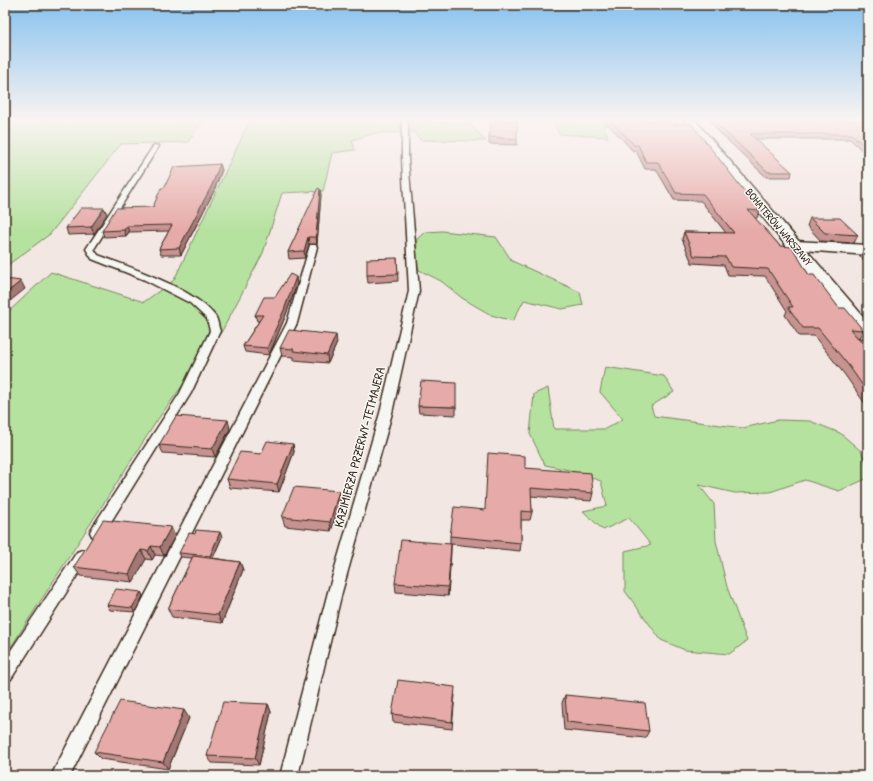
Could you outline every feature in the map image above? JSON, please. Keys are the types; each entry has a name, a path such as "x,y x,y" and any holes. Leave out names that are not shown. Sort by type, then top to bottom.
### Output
{"street":[{"name":"BOHATERÓW WARSZAWY","path":"720,156 868,334"},
{"path":"795,246 868,250"}],"lane":[{"path":"5,673 74,570 185,393 215,331 211,318 193,301 148,278 95,257 90,249 149,156"},
{"name":"KAZIMIERZA PRZERWY-TETMAJERA","path":"289,776 335,592 386,413 414,291 405,156"},
{"path":"60,776 292,323 313,247"}],"green space":[{"path":"5,156 111,156 50,234 5,267"},
{"path":"233,156 331,156 323,191 282,193 263,253 222,331 158,419 5,656 5,315 51,272 144,302 174,280"},
{"path":"442,231 496,237 512,261 580,292 583,305 562,309 524,300 513,321 491,315 462,298 441,281 419,270 416,259 417,239 425,232"},
{"path":"605,367 664,376 674,392 651,406 654,416 743,428 778,420 810,421 840,433 861,451 868,468 868,478 839,491 805,480 770,492 735,493 699,485 714,504 716,541 727,587 747,641 729,654 685,650 661,640 625,591 625,551 651,545 629,518 603,530 583,511 607,506 601,481 569,470 545,465 530,434 534,394 548,388 554,429 605,429 623,419 600,392"}],"building":[{"path":"643,156 717,156 760,211 748,210 780,246 792,247 809,275 814,275 839,308 845,308 863,330 850,329 868,350 868,393 849,366 818,328 803,328 788,307 793,307 768,269 731,267 726,257 694,256 684,232 734,233 703,194 676,193 658,162 646,162"},
{"path":"751,156 775,156 792,172 768,172"},
{"path":"220,164 212,185 179,248 159,249 172,225 127,226 124,230 102,231 116,208 153,207 161,188 164,188 174,167"},
{"path":"318,188 320,189 316,237 308,237 304,251 288,252"},
{"path":"81,208 104,208 91,227 66,228"},
{"path":"810,218 840,218 858,235 825,233"},
{"path":"397,258 398,274 367,275 367,259"},
{"path":"290,274 296,277 284,310 267,348 243,346 263,315 255,315 264,297 275,297"},
{"path":"5,279 21,281 5,294"},
{"path":"289,330 336,335 327,355 280,348"},
{"path":"421,381 456,383 456,407 418,406"},
{"path":"176,416 228,420 212,449 159,445"},
{"path":"267,441 293,444 277,484 227,479 240,452 261,454"},
{"path":"488,453 525,456 525,468 591,473 593,493 531,488 532,512 521,511 521,543 450,536 454,507 485,510"},
{"path":"294,487 339,491 330,522 282,517"},
{"path":"103,520 171,527 160,547 151,546 148,551 141,550 129,574 74,567"},
{"path":"196,530 220,532 210,556 179,553 189,533 195,534"},
{"path":"401,540 451,544 448,587 395,583"},
{"path":"193,556 240,562 218,615 168,609"},
{"path":"116,589 141,592 132,608 107,605"},
{"path":"398,680 455,687 452,722 392,714"},
{"path":"565,695 645,703 649,731 567,722"},
{"path":"120,701 184,710 163,762 94,752"},
{"path":"223,702 268,704 255,758 207,756"}]}
